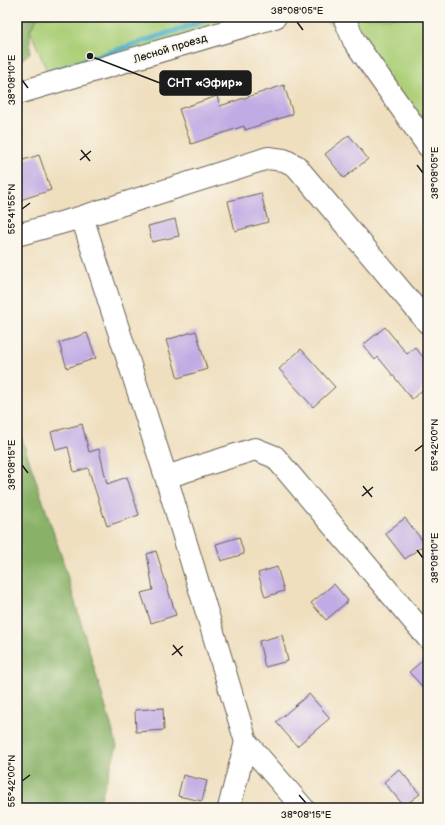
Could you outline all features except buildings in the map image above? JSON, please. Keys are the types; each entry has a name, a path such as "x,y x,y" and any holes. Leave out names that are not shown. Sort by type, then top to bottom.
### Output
{"street":[{"name":"Лесной проезд","path":"18,93 275,17"},
{"path":"344,17 354,41 428,146"},
{"path":"17,235 82,217 268,158 284,160 296,166 428,323"},
{"path":"82,217 166,477 246,742 303,808"},
{"path":"166,477 255,449 275,457 428,638"},
{"path":"229,808 246,742"}],"green space":[{"path":"17,17 38,17 30,30 30,53 17,63"},
{"path":"38,17 268,17 52,83 30,30"},
{"path":"320,17 428,17 428,146 354,41"},
{"path":"17,424 62,558 117,746 98,808 17,808"}],"waterway":[{"path":"51,72 216,17"}],"place":[{"name":"СНТ «Эфир»","path":"90,56"}]}
